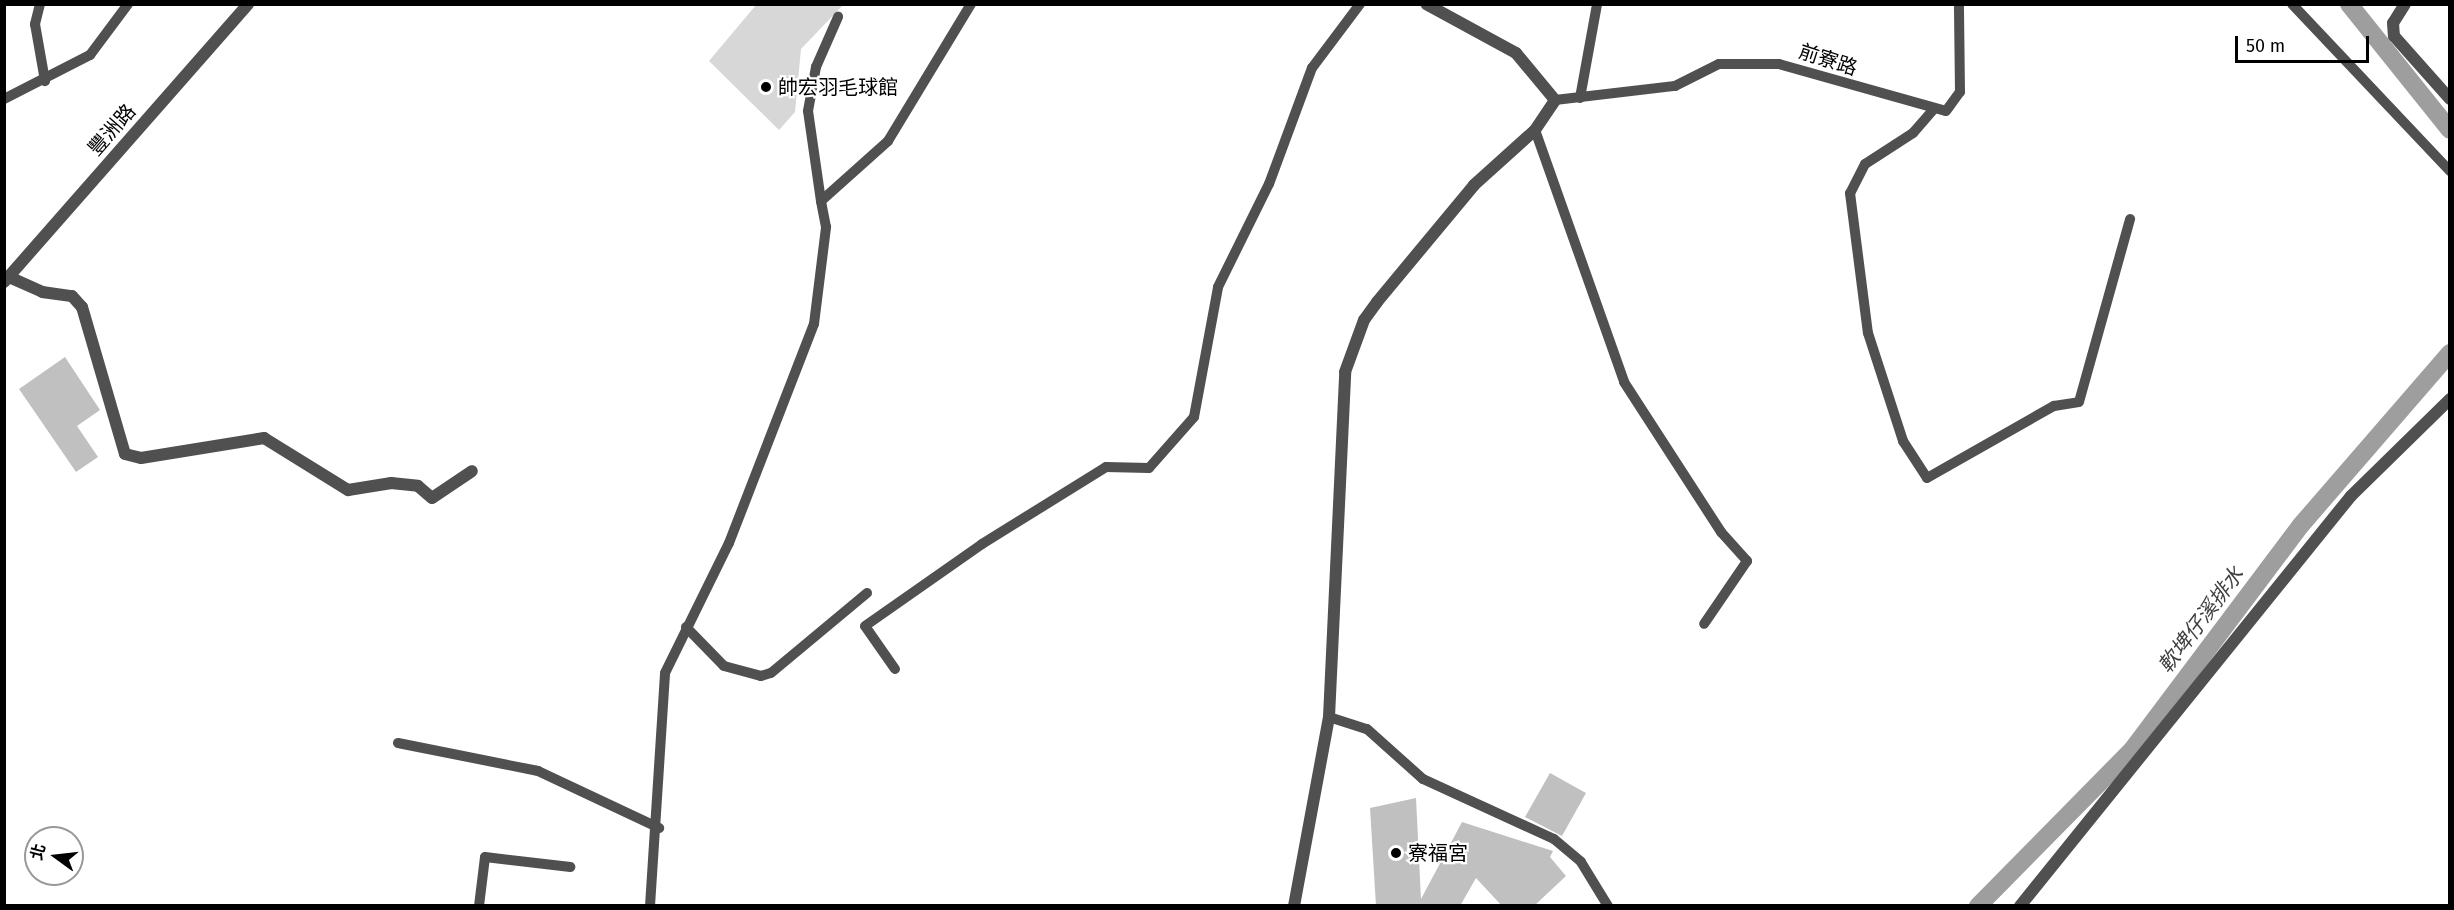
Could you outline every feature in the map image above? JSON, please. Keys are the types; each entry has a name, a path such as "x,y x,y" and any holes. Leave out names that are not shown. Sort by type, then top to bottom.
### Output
{"street":[{"name":"豐洲路","path":"7,279 248,4"},
{"path":"1294,906 1329,717 1349,362 1377,302 1474,185 1535,130 1555,100 1516,53 1426,4"},
{"path":"2405,4 2393,23 2394,36 2450,99"},
{"path":"7,279 42,292 72,296 82,307 125,454 141,458 264,438 348,490 391,483 418,486 432,498 472,471"},
{"path":"2020,906 2351,496 2450,399"}],"lane":[{"path":"40,4 35,24 45,81"},
{"path":"4,99 45,81 90,56 128,4"},
{"path":"821,201 888,141 971,4"},
{"path":"895,669 865,627 982,544 1106,467 1149,468 1194,417 1218,287 1269,184 1312,68 1360,4"},
{"path":"1580,98 1597,4"},
{"path":"1959,4 1959,98 1946,111 1933,110 1913,133 1866,164 1850,193 1868,333 1903,441 1927,478 2054,406 2079,402 2130,219"},
{"path":"2292,4 2450,171"},
{"path":"650,906 658,828 665,673 729,543 814,324 826,227 808,111 816,67 838,17"},
{"name":"前寮路","path":"1555,100 1675,86 1719,64 1779,64 1933,110"},
{"path":"1535,130 1624,382 1721,532 1747,561 1704,624"},
{"path":"686,627 724,666 761,676 771,674 867,592"},
{"path":"1329,717 1367,729 1423,778 1554,839 1581,862 1608,906"},
{"path":"398,742 538,771 658,828"},
{"path":"479,906 485,857 570,867"}],"shaded area":[{"name":"帥宏羽毛球館","path":"756,5 843,5 801,49 795,112 779,130 709,61"}],"building":[{"path":"65,357 100,410 77,426 98,457 76,472 19,389"},
{"path":"1550,773 1586,793 1562,836 1525,817"},
{"path":"1416,798 1421,899 1462,822 1553,851 1550,857 1566,876 1534,906 1502,906 1476,878 1460,906 1376,906 1370,808"}],"waterway":[{"name":"軟埤仔溪排水","path":"2349,4 2450,130"},
{"name":"軟埤仔溪排水","path":"1978,906 2132,750 2301,525 2450,353"}],"place":[{"name":"帥宏羽毛球館","path":"766,87"},
{"name":"寮福宮","path":"1396,853"}]}
